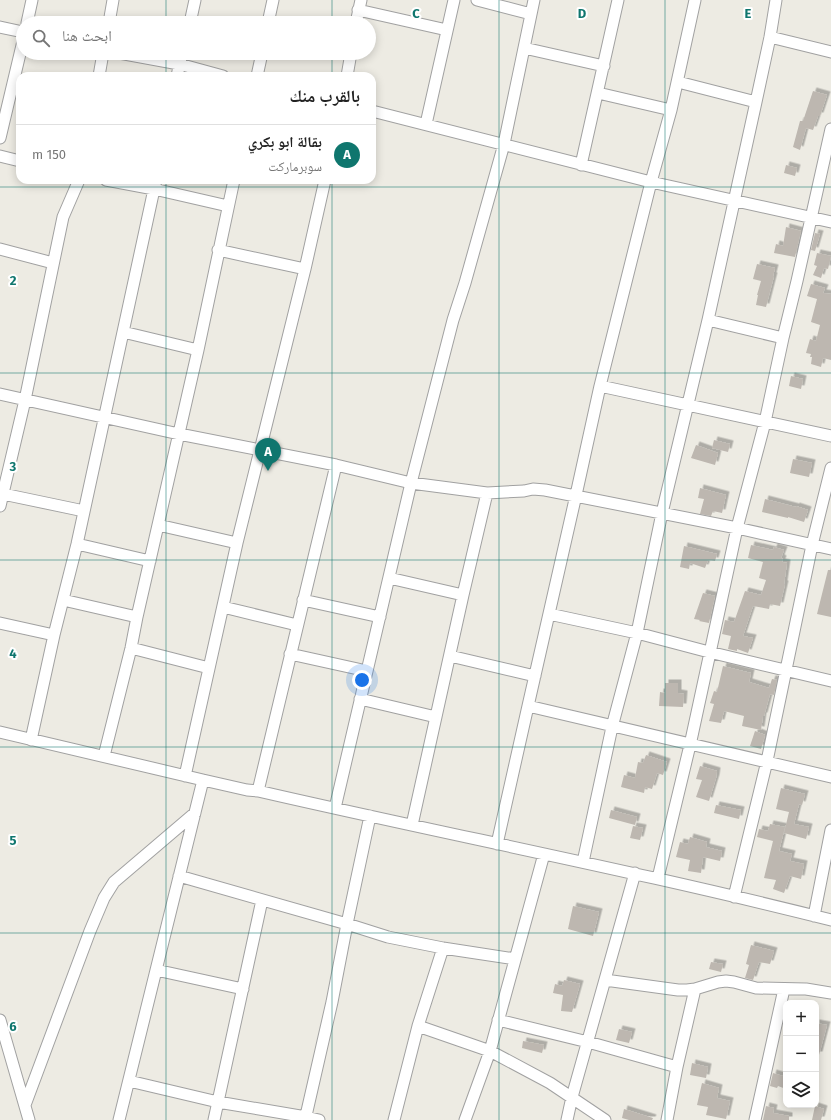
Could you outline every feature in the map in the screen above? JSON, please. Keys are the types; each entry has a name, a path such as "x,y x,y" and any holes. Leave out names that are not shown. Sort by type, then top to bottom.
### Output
{"street":[{"path":"29,16 32,0"},
{"path":"110,16 113,0"},
{"path":"192,16 196,0"},
{"path":"270,16 273,0"},
{"path":"426,124 454,0"},
{"path":"477,0 531,14"},
{"path":"335,808 411,483 453,320 465,283 504,144 534,0"},
{"path":"581,165 618,0"},
{"path":"497,844 550,614 600,386 651,182 678,82 695,0"},
{"path":"582,862 612,727 637,633 662,513 708,320 770,37 776,0"},
{"path":"358,16 360,5 447,30"},
{"path":"0,27 16,30"},
{"path":"770,37 831,52"},
{"path":"524,48 604,66"},
{"path":"0,138 18,60"},
{"path":"100,72 102,60"},
{"path":"157,60 208,72"},
{"path":"178,72 180,60"},
{"path":"258,72 260,60"},
{"path":"348,72 350,60"},
{"path":"678,82 756,102"},
{"path":"598,93 671,110"},
{"path":"376,111 581,165 831,222"},
{"path":"658,878 690,744 737,528 765,422 831,129"},
{"path":"0,156 16,160"},
{"path":"0,506 25,400 63,217 77,184"},
{"path":"31,740 54,635 77,544 155,184 228,206"},
{"path":"104,756 131,648 198,350 233,184"},
{"path":"185,776 236,543 305,269 324,184"},
{"path":"0,249 53,263"},
{"path":"218,250 305,269"},
{"path":"708,320 783,338"},
{"path":"123,332 198,350"},
{"path":"600,386 831,436"},
{"path":"0,394 179,434 336,465 411,483 487,493 524,491 533,489 545,490 737,528 831,549"},
{"path":"258,791 336,465"},
{"path":"734,897 767,761 812,545 831,468"},
{"path":"412,825 487,493"},
{"path":"3,494 84,511"},
{"path":"158,525 236,543"},
{"path":"77,544 150,561"},
{"path":"388,578 463,595"},
{"path":"63,600 137,617"},
{"path":"303,600 380,617"},
{"path":"223,607 297,625"},
{"path":"550,614 637,633 831,681"},
{"path":"0,623 54,635"},
{"path":"131,648 209,668"},
{"path":"290,654 367,671"},
{"path":"450,656 535,676"},
{"path":"360,699 436,717"},
{"path":"528,706 612,727 767,761 831,777"},
{"path":"0,732 247,790 258,791 658,878 831,920"},
{"path":"119,1120 203,780"},
{"path":"25,1105 90,931 104,898 114,882 195,813"},
{"path":"305,1118 332,1002 370,816"},
{"path":"814,916 831,830"},
{"path":"465,1120 490,1051 544,854"},
{"path":"567,1120 634,873"},
{"path":"179,876 388,937 443,948 515,959"},
{"path":"214,1120 262,900"},
{"path":"394,1120 418,1026 443,948"},
{"path":"156,970 243,989"},
{"path":"605,980 678,990 695,989 726,981 756,988 806,988 831,993"},
{"path":"667,1120 677,1067 695,989"},
{"path":"755,1120 784,989"},
{"path":"0,1020 29,1120"},
{"path":"498,1020 588,1042 677,1067"},
{"path":"418,1026 490,1051 550,1083 606,1120"},
{"path":"129,1081 218,1102 319,1120"}],"building":[{"path":"813,91 827,95 820,116 818,116 813,130 806,128 800,150 793,147 800,121 803,121"},
{"path":"786,165 797,168 795,176 784,173"},
{"path":"786,227 801,231 795,257 774,253 776,244 783,246"},
{"path":"815,233 820,234 815,251 811,250"},
{"path":"817,253 831,256 828,269 824,268 821,278 813,275 817,266 814,265"},
{"path":"757,264 775,268 766,307 756,305 761,281 753,279"},
{"path":"811,284 825,288 823,293 831,294 831,360 823,358 821,367 811,364 811,354 806,353 810,339 816,341 820,325 811,322 817,299 807,296"},
{"path":"791,376 803,379 801,389 789,386"},
{"path":"714,440 730,444 728,452 712,448"},
{"path":"696,445 718,453 715,465 691,458"},
{"path":"793,459 812,463 809,477 790,473"},
{"path":"700,488 726,495 722,513 713,511 711,516 700,514 704,499 698,498"},
{"path":"765,499 808,510 804,522 762,512"},
{"path":"751,545 773,550 774,547 784,550 781,558 783,559 782,562 787,563 785,584 780,606 770,604 769,609 753,606 743,636 753,638 748,653 737,649 737,651 728,649 731,636 722,634 725,620 734,622 745,591 761,595 766,580 759,578 763,562 748,558"},
{"path":"684,546 717,554 715,561 708,560 705,568 690,563 689,569 680,567"},
{"path":"828,570 831,570 831,617 817,614"},
{"path":"703,593 715,596 709,623 694,619"},
{"path":"723,666 751,673 749,682 769,688 772,679 777,680 774,695 770,694 763,716 761,730 742,726 744,716 724,711 721,723 709,721 714,704 710,703 714,691 717,692"},
{"path":"665,683 678,683 678,693 684,694 683,707 659,706 660,692 665,693"},
{"path":"755,731 765,735 761,749 750,746"},
{"path":"646,755 667,762 663,775 657,773 652,789 645,787 644,793 621,787 624,775 635,778 638,762 643,763"},
{"path":"700,766 717,771 709,801 696,797 702,780 696,779"},
{"path":"781,788 805,794 802,805 799,804 794,824 809,827 806,839 784,833 789,812 776,809"},
{"path":"716,805 741,810 739,819 714,813"},
{"path":"611,810 637,817 635,825 609,818"},
{"path":"770,824 785,827 779,851 792,854 790,861 804,864 801,879 790,876 784,893 773,889 776,880 764,878 773,841 757,837 759,829 768,831"},
{"path":"633,826 643,828 640,840 630,838"},
{"path":"690,837 707,842 706,847 722,851 720,861 703,857 701,873 688,871 690,860 676,857 680,842 688,844"},
{"path":"573,906 599,912 593,936 568,929"},
{"path":"751,945 774,951 770,964 759,962 753,980 745,978 749,965 746,964"},
{"path":"711,962 723,964 721,972 709,969"},
{"path":"564,980 580,984 572,1012 561,1011 563,995 553,993 555,984 562,986"},
{"path":"819,1024 827,1025 819,1055"},
{"path":"619,1029 632,1032 629,1043 616,1040"},
{"path":"523,1041 544,1045 542,1053 522,1048"},
{"path":"692,1063 708,1067 706,1078 690,1075"},
{"path":"773,1073 783,1076 783,1088 770,1086"},
{"path":"702,1083 719,1088 717,1098 730,1101 726,1119 706,1115 708,1107 697,1105"},
{"path":"766,1106 774,1108 773,1113 789,1116 789,1120 763,1120"},
{"path":"815,1108 824,1109 821,1120 812,1120"},
{"path":"624,1109 653,1118 652,1120 629,1120 622,1118"}],"place":[{"name":"بقالة ابو بكري","path":"268,471"}]}
